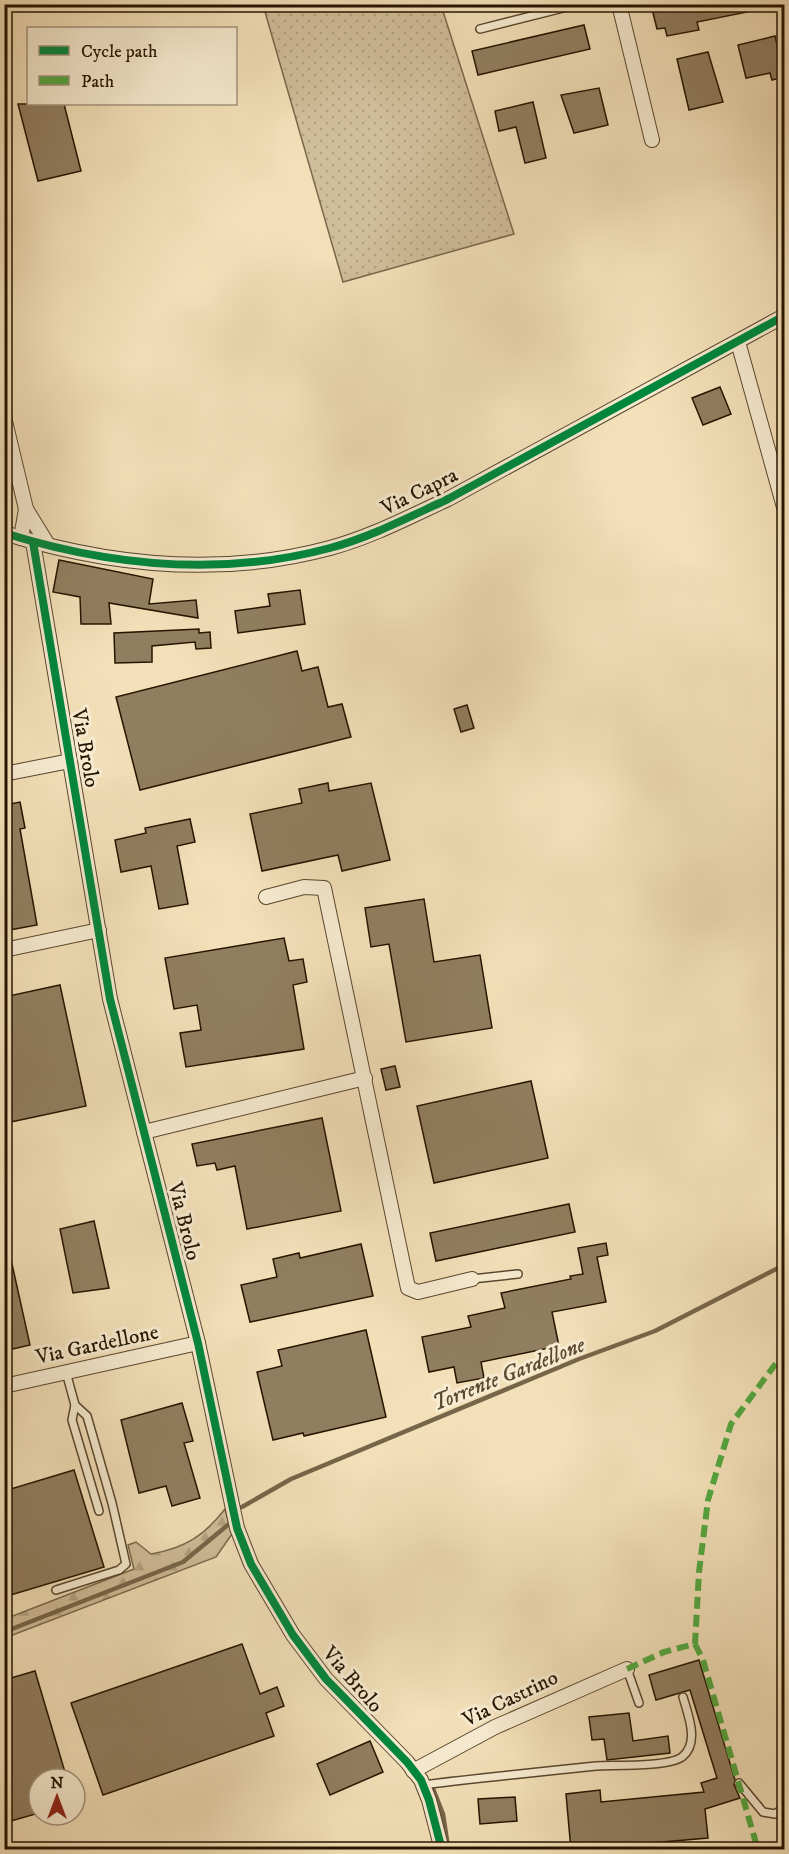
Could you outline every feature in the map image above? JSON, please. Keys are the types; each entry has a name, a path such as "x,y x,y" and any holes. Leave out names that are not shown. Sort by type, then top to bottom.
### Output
{"street":[{"path":"619,4 652,140"},
{"name":"Via Capra","path":"4,533 48,545 176,567 247,565 331,548 399,522 448,499 784,316"},
{"path":"738,342 784,507"},
{"name":"Via Brolo","path":"4,417 26,509 27,540 70,761 110,999 198,1343 237,1528 251,1564 293,1635 319,1670 413,1771 423,1785 442,1850"},
{"name":"Via Brolo","path":"26,509 48,545"},
{"name":"Via Brolo","path":"4,774 70,761"},
{"path":"266,897 304,887 324,888 408,1288 418,1292 472,1279"},
{"path":"4,950 99,930"},
{"path":"144,1132 365,1078"},
{"name":"Via Gardellone","path":"4,1386 198,1343"},
{"name":"Via Castrino","path":"413,1771 495,1727 627,1669"}],"lane":[{"path":"480,29 579,4"},
{"path":"472,1279 518,1274"},
{"path":"66,1372 75,1405 72,1420 99,1511"},
{"path":"56,1590 119,1570 126,1564 112,1503 87,1416 75,1405"},
{"path":"627,1669 639,1703"},
{"path":"423,1785 600,1766 633,1766 680,1758 688,1750 692,1731 683,1697"},
{"path":"740,1783 763,1812 775,1814 784,1808"}],"green space":[{"path":"263,5 441,5 514,234 343,282"},
{"path":"225,1509 232,1534 216,1557 5,1638 5,1619 134,1569 128,1545 136,1542 151,1554 174,1548 201,1534"}],"building":[{"path":"672,4 756,4 757,10 697,22 699,30 667,36 665,28 657,29 652,9"},
{"path":"584,25 590,49 478,75 472,51"},
{"path":"775,36 784,77 772,80 770,73 746,78 738,45"},
{"path":"708,52 723,102 689,110 677,59"},
{"path":"599,88 608,125 574,133 561,95"},
{"path":"533,102 546,158 525,163 516,127 499,131 495,111"},
{"path":"18,104 64,105 81,171 38,181"},
{"path":"720,387 731,414 703,425 692,398"},
{"path":"59,560 153,579 149,604 196,600 198,618 109,603 111,624 81,624 80,597 53,592"},
{"path":"300,590 305,624 238,633 235,611 270,606 268,594"},
{"path":"199,629 199,633 210,632 211,648 196,649 195,642 152,646 152,662 115,663 114,633"},
{"path":"297,651 302,671 318,667 328,707 342,704 351,737 140,790 116,697"},
{"path":"467,705 474,728 461,732 454,709"},
{"path":"328,783 329,791 371,783 390,860 342,871 338,855 262,871 250,814 302,803 299,789"},
{"path":"20,802 25,828 20,829 37,925 4,931 4,805"},
{"path":"190,819 195,842 177,846 188,904 159,909 151,866 121,872 115,840 146,833 145,828"},
{"path":"424,899 434,962 480,955 492,1028 406,1042 389,944 371,947 365,908"},
{"path":"284,938 289,961 303,959 307,982 293,985 304,1049 186,1067 180,1033 201,1030 197,1005 174,1009 165,958"},
{"path":"60,985 86,1106 6,1123 4,997"},
{"path":"395,1066 400,1087 386,1090 381,1069"},
{"path":"531,1081 548,1158 434,1183 417,1106"},
{"path":"322,1118 341,1211 247,1229 235,1166 217,1170 215,1163 197,1166 192,1144"},
{"path":"569,1204 575,1232 436,1261 430,1233"},
{"path":"94,1221 109,1288 73,1293 60,1229"},
{"path":"606,1243 608,1255 597,1257 606,1302 552,1312 559,1346 481,1362 484,1378 457,1383 454,1367 429,1372 422,1337 471,1327 468,1316 505,1308 501,1293 571,1279 570,1276 583,1274 578,1248"},
{"path":"361,1244 373,1296 250,1322 241,1285 277,1277 273,1259 299,1253 300,1258"},
{"path":"4,1255 10,1255 30,1345 4,1351"},
{"path":"366,1330 386,1417 304,1436 303,1433 273,1440 257,1372 282,1366 278,1350"},
{"path":"182,1403 193,1441 184,1443 200,1498 172,1506 166,1486 139,1493 121,1420"},
{"path":"74,1470 104,1567 4,1597 4,1491"},
{"path":"242,1644 260,1694 277,1687 284,1706 266,1713 274,1736 103,1795 71,1703"},
{"path":"699,1660 735,1780 734,1785 740,1798 705,1809 708,1838 571,1850 566,1794 600,1790 601,1802 704,1792 701,1783 717,1778 690,1690 656,1700 649,1675"},
{"path":"35,1671 63,1767 27,1767 27,1816 4,1823 4,1680"},
{"path":"629,1713 633,1741 668,1736 670,1753 607,1760 604,1739 592,1740 589,1717"},
{"path":"370,1741 383,1772 330,1795 317,1764"},
{"path":"515,1797 517,1821 480,1824 478,1799"}],"waterway":[{"name":"Torrente Gardellone","path":"242,1507 291,1479 579,1359 655,1331 784,1265"},
{"name":"Torrente Gardellone","path":"4,1632 183,1562 229,1524"},
{"path":"432,1786 443,1814 448,1847"}],"marked path":[{"path":"627,1669 664,1652 695,1644 699,1572 708,1500 731,1424 777,1362 784,1357"},
{"path":"695,1644 703,1660 758,1850"}],"cycle path":[{"path":"4,533 84,553 166,564 248,563 330,548 404,520 448,499 784,316"},
{"path":"33,542 110,999 198,1343 237,1528 251,1564 293,1635 326,1679 407,1762 421,1780 429,1800 442,1850"}]}
